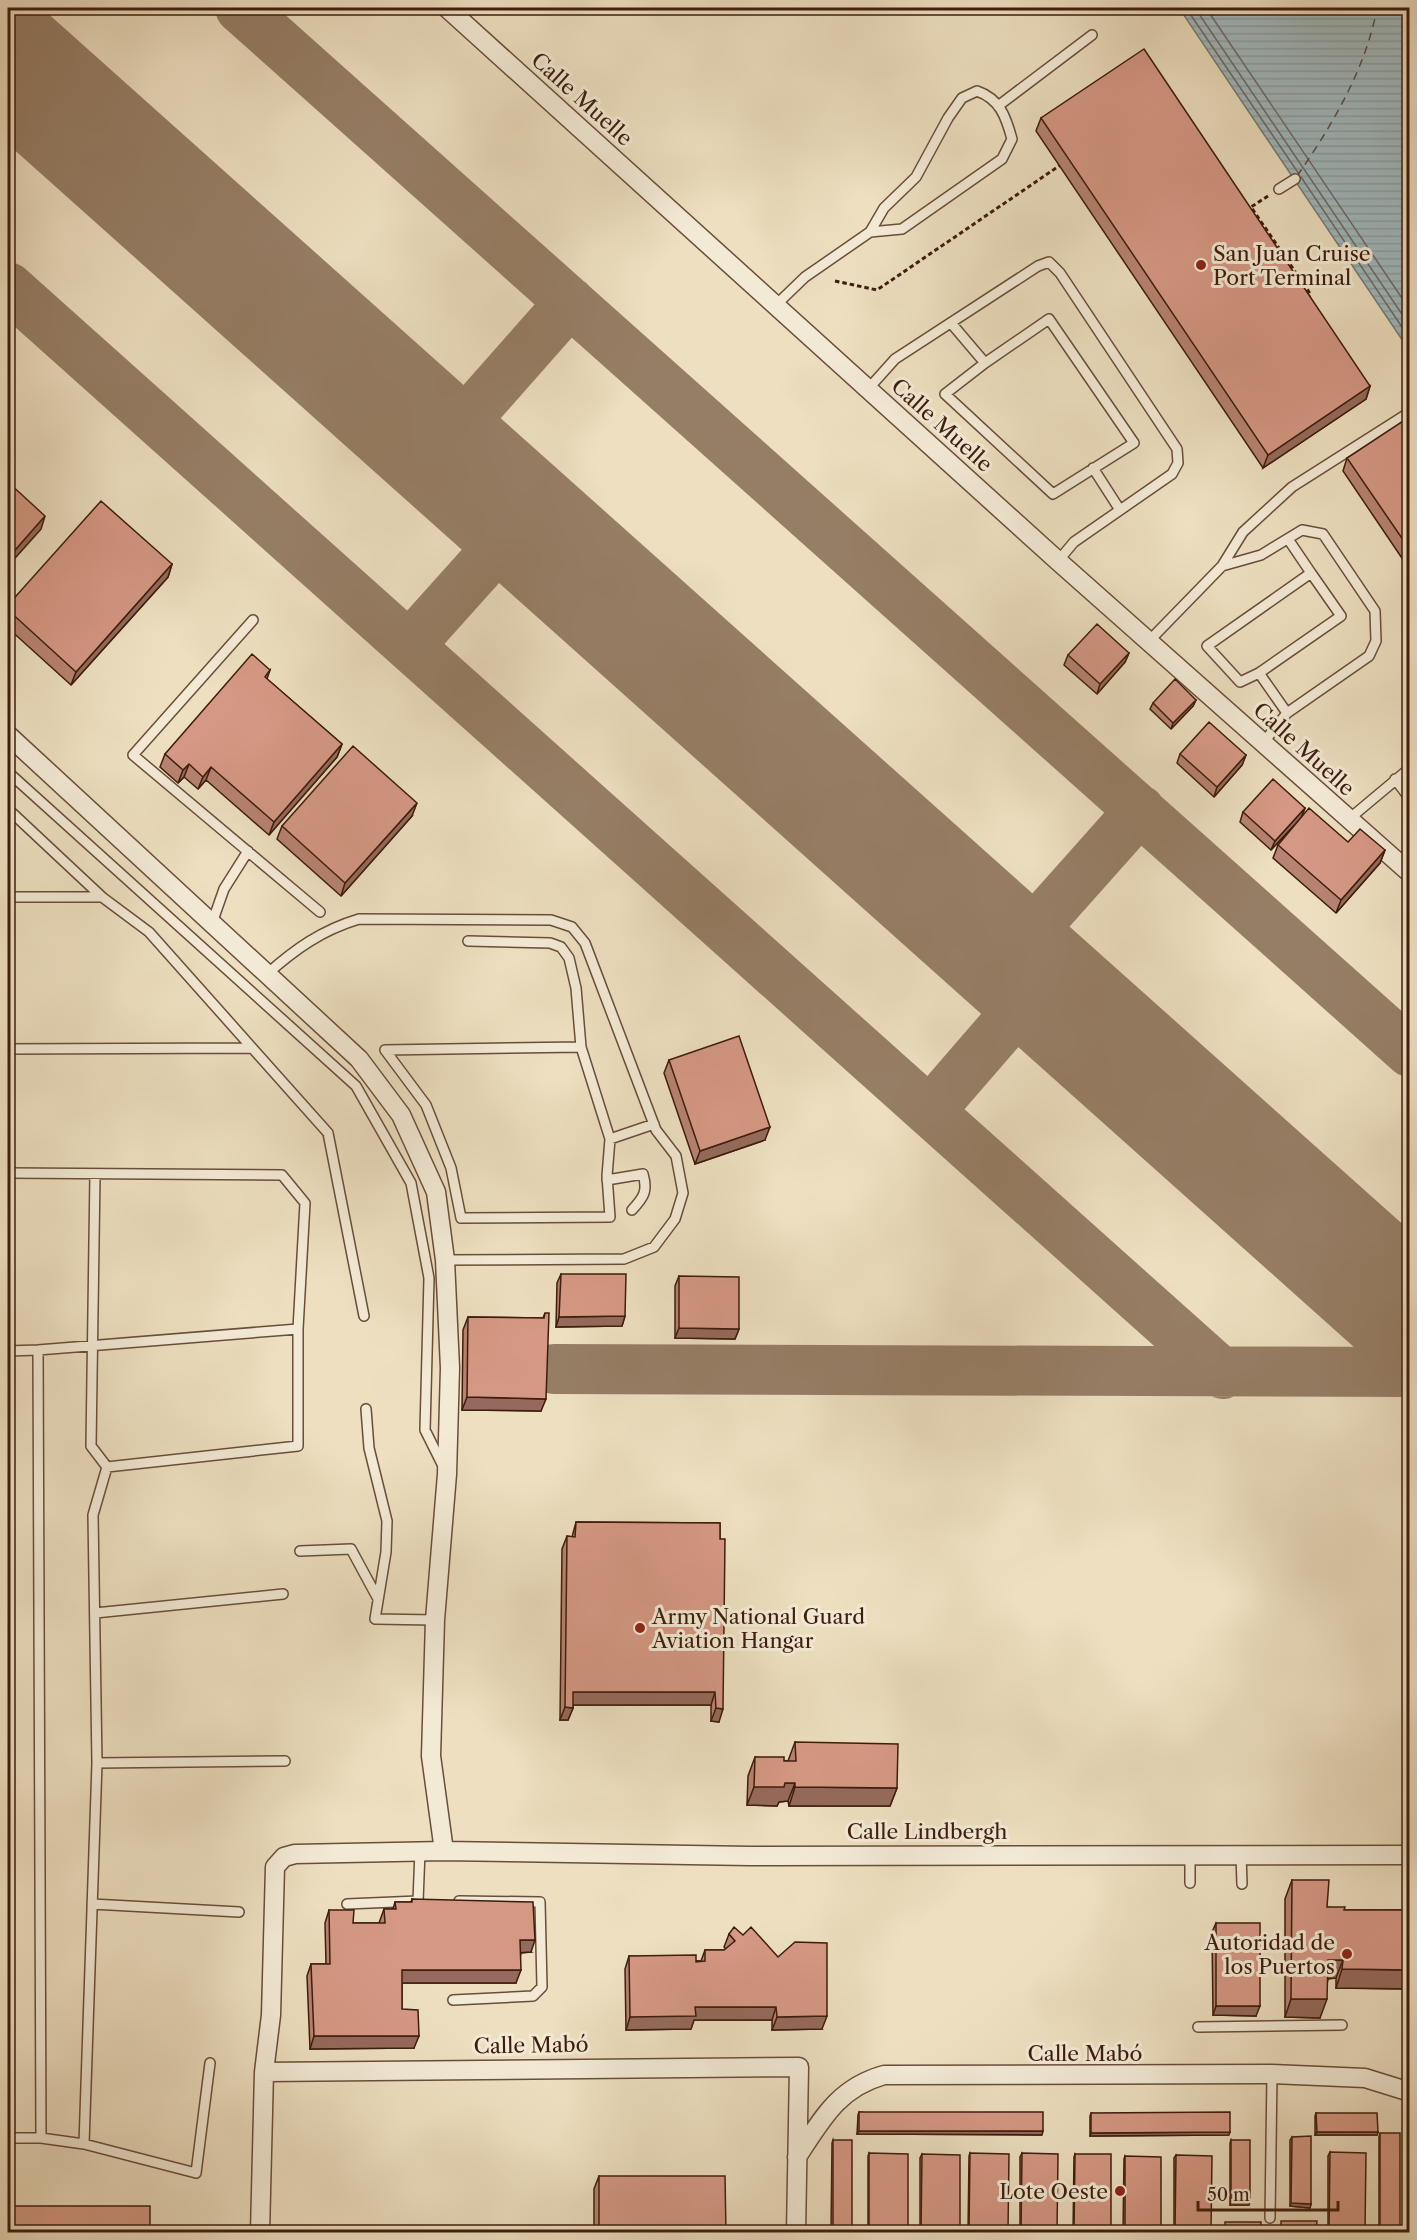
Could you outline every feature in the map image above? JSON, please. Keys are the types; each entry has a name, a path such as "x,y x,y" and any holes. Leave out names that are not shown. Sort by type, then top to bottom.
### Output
{"street":[{"name":"Calle Muelle","path":"447,8 1058,561 1410,873"},
{"path":"8,735 359,1059 401,1115 436,1192 445,1260 450,1368 447,1474 435,1620 431,1756 444,1851"},
{"name":"Calle Lindbergh","path":"264,2072 271,2015 274,1868 284,1857 296,1854 444,1851 750,1856 1190,1853 1410,1855"},
{"name":"Calle Mabó","path":"264,2072 799,2067 796,2159"},
{"path":"260,2232 264,2072"},
{"name":"Calle Mabó","path":"796,2159 822,2118 846,2090 862,2081 884,2075 1272,2074 1365,2078 1410,2092"},
{"path":"796,2159 796,2232"}],"lane":[{"path":"998,106 1092,35"},
{"path":"776,305 805,277 870,232 884,208 916,177 948,118 962,98 976,91 990,96 1006,118 1012,139 1002,159 902,230 870,232"},
{"path":"1279,189 1294,179"},
{"path":"869,388 895,359 1038,266 1049,262 1060,273 1178,449 1178,463 1172,474 1074,542 1058,561"},
{"path":"1049,318 1134,442 1053,494 945,394 985,363 1049,318"},
{"path":"951,323 985,363"},
{"path":"1149,641 1222,566 1243,532 1292,487 1410,412"},
{"path":"1093,468 1120,510"},
{"path":"1222,566 1261,555 1302,530 1323,534 1375,610 1376,641 1369,656 1287,713 1263,743"},
{"path":"1288,539 1341,616 1259,673 1240,682 1207,646 1311,573"},
{"path":"253,621 133,755 320,912"},
{"path":"1259,673 1287,713"},
{"path":"1349,819 1410,768"},
{"path":"8,772 356,1086 411,1183 429,1278 425,1430 447,1474"},
{"path":"1395,779 1410,799"},
{"path":"8,809 102,897 148,932 328,1133 364,1316"},
{"path":"212,923 224,889 248,851"},
{"path":"8,897 102,897"},
{"path":"266,975 308,940 337,926 359,919 551,920 572,927 585,943 654,1124 676,1156 683,1193 675,1219 654,1247 624,1259 445,1260"},
{"path":"468,941 550,943 561,946 569,958 576,988 581,1047 610,1139 607,1180 610,1217 461,1218 451,1168 426,1105 385,1050 581,1047"},
{"path":"8,1049 252,1048"},
{"path":"610,1139 654,1124"},
{"path":"8,1173 282,1175 305,1203 298,1329 298,1446 107,1467"},
{"path":"95,1174 91,1446 107,1467"},
{"path":"607,1180 643,1174 647,1187 644,1197 632,1210"},
{"path":"8,1350 38,1350 298,1329"},
{"path":"38,1350 41,2138"},
{"path":"366,1409 369,1448 387,1521 386,1552 375,1619 435,1620"},
{"path":"84,2144 97,1763 93,1515 107,1467"},
{"path":"300,1551 351,1549 377,1597"},
{"path":"94,1612 284,1594"},
{"path":"97,1763 285,1761"},
{"path":"418,1901 420,1851"},
{"path":"1190,1853 1190,1883"},
{"path":"1241,1854 1242,1884"},
{"path":"347,1904 430,1901"},
{"path":"453,2000 533,1996 542,1987 540,1902 454,1901"},
{"path":"92,1904 239,1912"},
{"path":"1198,2027 1342,2025"},
{"path":"8,2138 41,2138 84,2144 196,2173 210,2063"},
{"path":"1270,2218 1272,2074"}],"path":[{"path":"835,281 876,290 1064,162"},
{"path":"1279,189 1251,207 1311,295 1302,301"}],"water":[{"path":"1179,8 1409,8 1409,350"}],"pier":[{"path":"1176,8 1178,8 1408,353 1407,352"}],"building":[{"name":"San Juan Cruise Port Terminal","path":"1144,49 1370,386 1268,455 1041,118"},
{"path":"1403,421 1410,431 1410,550 1347,458"},
{"path":"8,482 45,516 8,558"},
{"path":"101,501 172,564 76,672 8,610 8,605"},
{"path":"1097,624 1129,653 1100,684 1068,655"},
{"path":"252,654 270,670 265,677 342,744 274,822 211,767 203,777 189,764 183,770 165,754"},
{"path":"1175,679 1196,700 1173,723 1153,703"},
{"path":"1209,722 1246,755 1217,787 1180,754"},
{"path":"353,746 417,803 345,883 282,826"},
{"path":"1273,779 1305,808 1275,841 1243,812"},
{"path":"1309,808 1348,842 1360,829 1385,850 1341,900 1278,845"},
{"path":"739,1036 770,1127 700,1151 669,1060"},
{"path":"561,1274 626,1274 625,1316 559,1317"},
{"path":"679,1276 739,1277 739,1329 679,1328"},
{"path":"545,1313 549,1313 546,1399 467,1397 468,1317 544,1318"},
{"name":"Army National Guard Aviation Hangar","path":"576,1522 720,1523 720,1539 725,1539 723,1709 716,1708 715,1692 573,1692 573,1708 565,1707 567,1536 575,1537"},
{"path":"795,1742 898,1744 897,1788 795,1787 795,1783 785,1783 784,1787 754,1787 755,1757 784,1757 784,1761 796,1761"},
{"name":"Autoridad de los Puertos","path":"1292,1880 1329,1880 1327,1907 1345,1907 1344,1910 1410,1910 1410,1970 1342,1969 1343,1960 1328,1960 1327,1999 1291,1999"},
{"path":"412,1899 533,1902 535,1940 520,1940 521,1970 402,1970 402,2009 418,2010 419,2036 314,2036 311,1964 330,1964 329,1910 354,1910 353,1923 385,1923 384,1909 396,1909 395,1902 412,1902"},
{"path":"1216,1923 1260,1923 1260,2006 1216,2006"},
{"path":"734,1927 743,1935 751,1927 778,1957 795,1942 827,1943 827,2016 777,2017 776,2007 695,2007 696,2016 630,2017 629,1956 696,1955 696,1962 705,1961 705,1950 724,1950 735,1941 729,1934"},
{"path":"859,2112 1043,2112 1043,2131 859,2131"},
{"path":"1230,2112 1230,2132 1091,2133 1091,2113"},
{"path":"1316,2113 1377,2113 1378,2132 1317,2132"},
{"path":"1380,2133 1400,2133 1400,2232 1380,2232"},
{"path":"1311,2136 1311,2204 1291,2203 1292,2137"},
{"path":"833,2140 852,2140 852,2232 833,2232"},
{"path":"1231,2140 1250,2140 1250,2202 1231,2202"},
{"path":"1330,2152 1366,2153 1365,2232 1329,2232"},
{"path":"869,2153 908,2154 908,2232 869,2232"},
{"path":"970,2153 1009,2154 1008,2232 969,2232"},
{"path":"1022,2153 1058,2154 1057,2232 1021,2232"},
{"path":"922,2154 960,2155 960,2232 921,2232"},
{"path":"1075,2154 1111,2154 1111,2232 1074,2232"},
{"path":"1176,2155 1212,2156 1211,2232 1175,2232"},
{"path":"1125,2156 1161,2157 1161,2232 1125,2232"},
{"path":"599,2176 725,2176 726,2232 599,2232"},
{"path":"8,2206 150,2206 150,2232 8,2232"},
{"path":"1281,2221 1317,2221 1316,2232 1281,2232"},
{"path":"1225,2222 1261,2222 1260,2232 1225,2232"}],"ferry route":[{"path":"1297,176 1323,137 1346,96 1365,53 1377,8"}],"taxiway":[{"path":"240,8 1410,1052"},
{"path":"8,287 1223,1374"},
{"path":"441,448 570,302"},
{"path":"409,646 522,520"},
{"path":"1010,956 1140,810"},
{"path":"930,1111 1040,984"},
{"path":"554,1369 1410,1372"}],"runway":[{"path":"8,61 1410,1314"}],"place":[{"name":"San Juan Cruise Port Terminal","path":"1201,265"},
{"name":"Army National Guard Aviation Hangar","path":"640,1628"},
{"name":"Autoridad de los Puertos","path":"1347,1954"},
{"name":"Lote Oeste","path":"1120,2191"}]}
